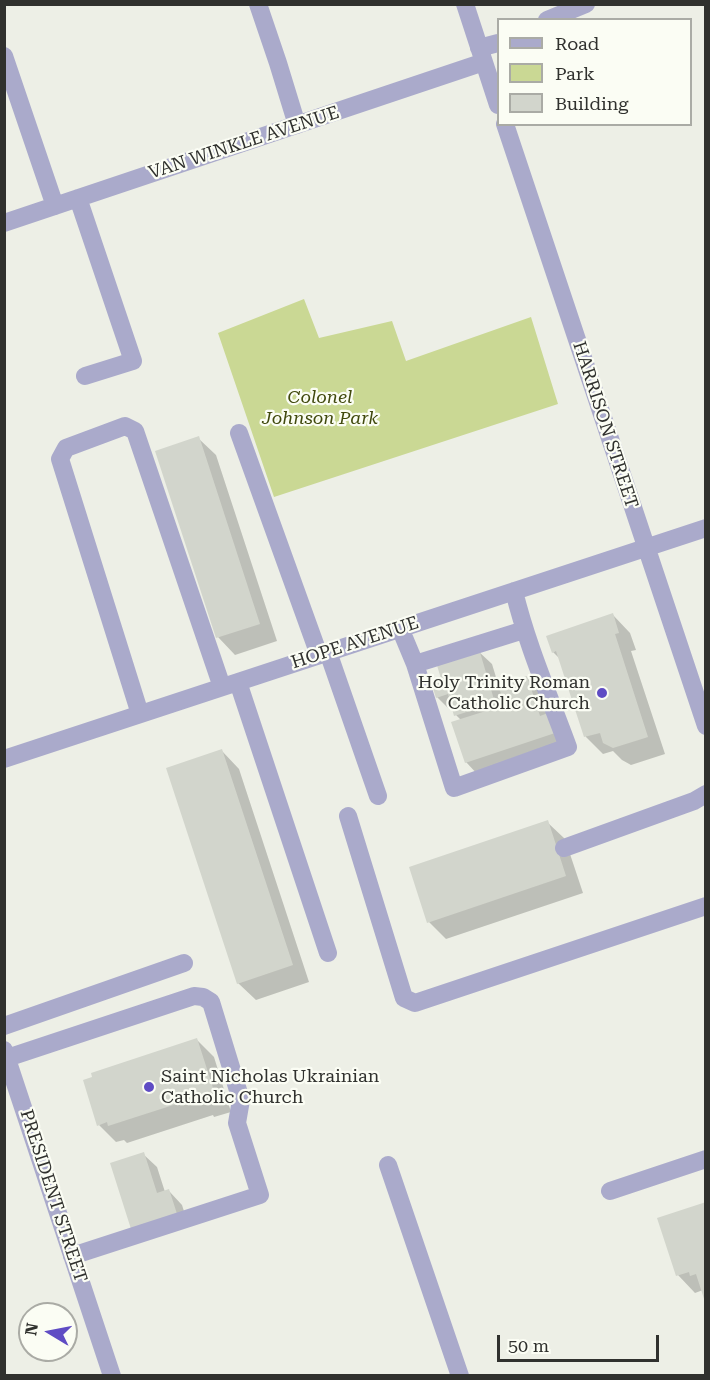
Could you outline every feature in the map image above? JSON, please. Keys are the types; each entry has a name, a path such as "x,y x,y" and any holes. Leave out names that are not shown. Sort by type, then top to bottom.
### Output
{"street":[{"path":"258,4 297,125"},
{"path":"465,4 497,102"},
{"path":"552,18 586,4"},
{"name":"VAN WINKLE AVENUE","path":"4,222 297,125 482,55 497,44"},
{"path":"4,56 55,206"},
{"name":"HARRISON STREET","path":"506,126 705,725"},
{"path":"78,198 133,361 85,376"},
{"path":"140,714 60,459 66,448 125,426 135,431 328,952"},
{"path":"239,433 378,796"},
{"name":"HOPE AVENUE","path":"4,759 705,528"},
{"path":"400,628 415,664 454,788 568,747 524,630 514,591"},
{"path":"415,664 524,630"},
{"path":"564,848 694,801 705,794"},
{"path":"348,816 404,998 416,1003 705,906"},
{"path":"4,1026 184,963"},
{"path":"7,1064 194,996 203,997 211,1002 241,1100 237,1123 260,1195 72,1256"},
{"name":"PRESIDENT STREET","path":"7,1064 112,1376"},
{"path":"609,1191 705,1159"},
{"path":"388,1165 460,1376"}],"green space":[{"name":"Colonel Johnson Park","path":"304,299 319,338 392,321 406,361 531,317 558,404 274,497 218,333"}],"building":[{"path":"199,436 260,624 216,638 155,451"},
{"name":"Holy Trinity Roman Catholic Church","path":"613,613 619,633 615,634 648,737 613,748 603,743 600,733 584,737 556,651 552,653 546,636"},
{"path":"479,649 495,703 454,716 448,694 436,698 432,685 442,682 436,662"},
{"path":"527,676 540,716 551,712 558,732 465,763 451,722 505,705 498,685"},
{"path":"222,749 293,965 237,984 166,768"},
{"path":"548,820 566,876 427,923 409,867"},
{"name":"Saint Nicholas Ukrainian Catholic Church","path":"197,1038 215,1094 196,1101 195,1098 108,1126 107,1122 97,1126 83,1080 92,1077 91,1073"},
{"path":"144,1152 157,1193 169,1189 177,1214 131,1229 110,1163"},
{"path":"706,1202 705,1302 696,1274 690,1276 689,1272 676,1276 657,1218"}],"place":[{"name":"Holy Trinity Roman Catholic Church","path":"602,693"},
{"name":"Saint Nicholas Ukrainian Catholic Church","path":"149,1087"}]}
